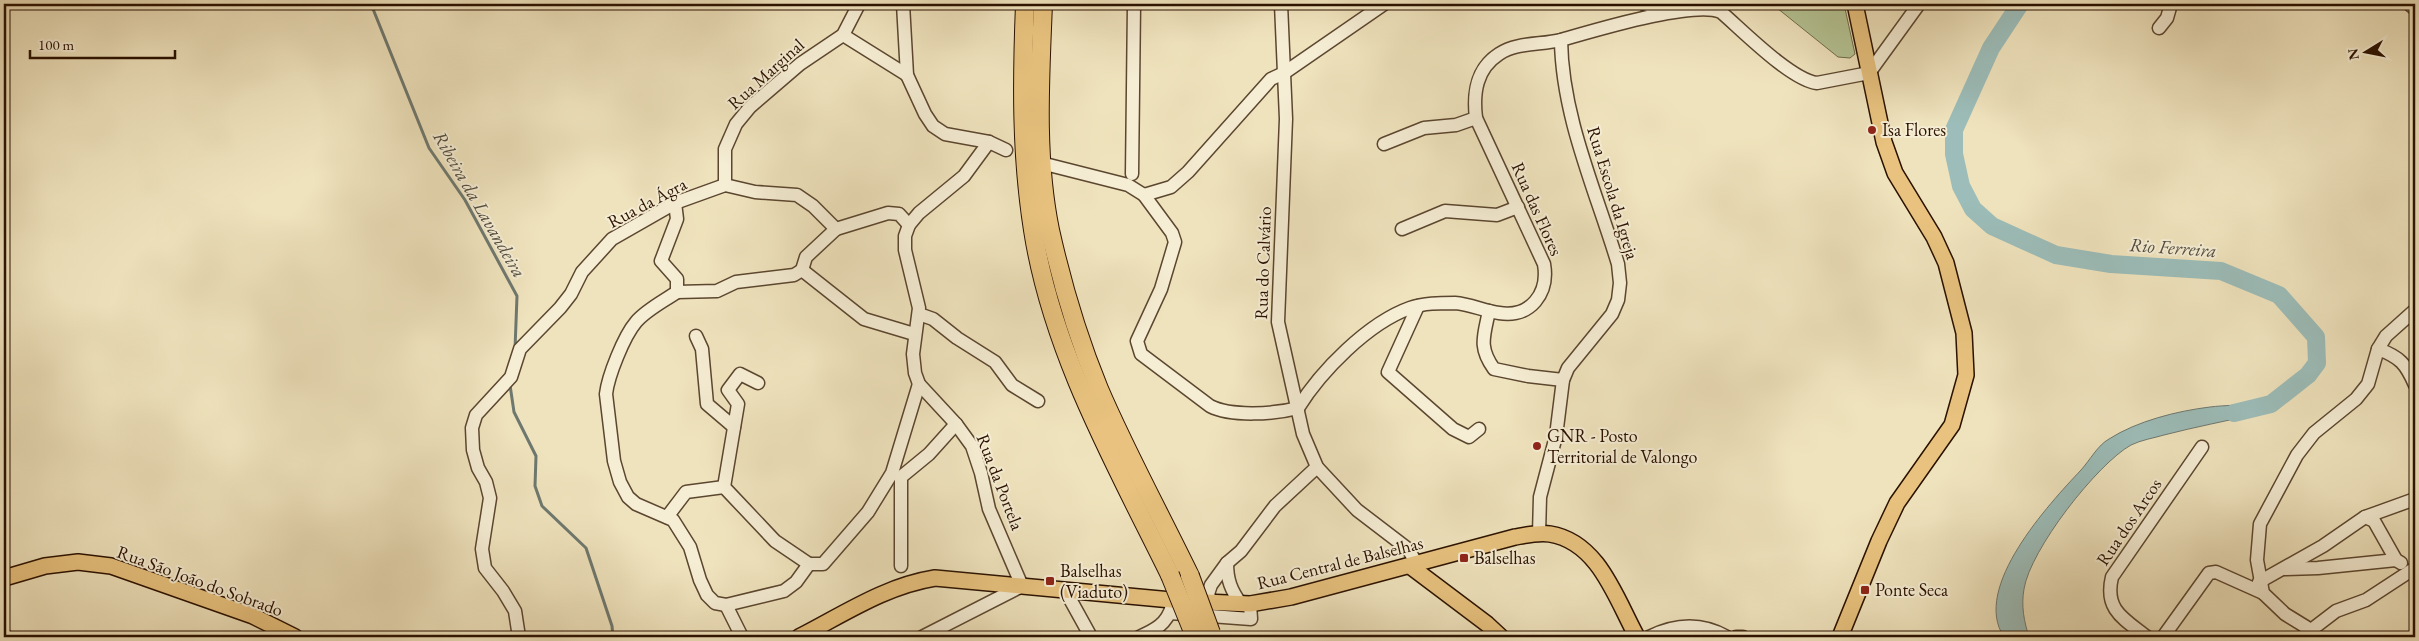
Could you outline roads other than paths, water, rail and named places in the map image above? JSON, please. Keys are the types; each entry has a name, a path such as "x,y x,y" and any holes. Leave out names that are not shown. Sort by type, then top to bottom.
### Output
{"highway":[{"path":"1025,4 1022,80 1024,163 1033,232 1053,314 1082,394 1170,575 1203,636"},
{"path":"1043,4 1040,72 1042,167 1050,228 1070,308 1099,389 1190,576 1203,636"}],"main road":[{"path":"1842,636 1879,541 1897,503 1952,425 1966,375 1964,333 1946,263 1934,237 1895,173 1884,142 1855,4"},
{"name":"Rua Central de Balselhas","path":"799,637 884,591 935,578 1065,590 1172,606 1211,603 1247,609 1515,537 1549,534 1567,539 1586,550 1598,564 1637,637"},
{"name":"Rua São João do Sobrado","path":"4,578 45,566 78,562 111,566 253,616 295,637"},
{"path":"1424,562 1441,585 1501,637"},
{"path":"1424,562 1441,585"}],"street":[{"name":"Rua Marginal","path":"725,185 724,149 736,124 750,108 800,64 843,35 859,4"},
{"path":"903,4 907,75 925,114 933,126 945,134 989,142 1006,150"},
{"path":"1132,174 1134,4"},
{"name":"Rua do Calvário","path":"1281,4 1286,119 1278,322 1304,434 1316,467 1357,510 1424,562"},
{"path":"1144,195 1171,187 1188,172 1272,79 1284,73 1384,4"},
{"path":"1644,4 1666,10"},
{"path":"1561,40 1666,10 1716,8 1794,74 1809,82 1817,83 1869,73 1919,4"},
{"path":"2159,28 2167,18 2171,4"},
{"path":"2409,4 2415,9"},
{"path":"843,35 907,75"},
{"name":"Rua das Flores","path":"1298,408 1305,396 1355,340 1408,309 1430,303 1457,304 1501,314 1516,312 1533,306 1544,290 1546,278 1544,264 1476,118 1474,103 1476,84 1484,68 1499,54 1517,46 1561,40"},
{"name":"Rua Escola da Igreja","path":"1539,534 1540,497 1556,436 1563,380 1568,368 1612,314 1618,300 1620,284 1618,264 1571,115 1561,70 1561,40"},
{"path":"1384,144 1424,128 1456,125 1476,118"},
{"path":"901,566 897,475 919,384 915,373 914,334 919,314 905,250 905,236 908,225 919,213 964,176 989,142"},
{"path":"1049,165 1128,185 1144,195 1172,233 1175,242 1161,289 1137,341 1140,354 1210,406 1222,412 1283,412 1298,408"},
{"path":"725,185 755,192 797,196 813,206 836,228"},
{"name":"Rua da Ágra","path":"519,637 515,611 503,591 485,568 482,549 490,498 486,482 478,468 473,450 472,428 476,414 510,377 520,349 560,308 571,294 582,272 612,239 675,203 725,185"},
{"path":"675,203 677,218 661,261 677,279 677,292"},
{"path":"1402,229 1446,211 1497,215 1518,207"},
{"path":"808,564 796,582 784,591 726,605 715,603 700,580 690,548 673,520 636,504 628,497 620,482 614,461 606,394 607,383 631,329 637,321 677,292 717,291 736,282 794,275 802,270 806,257 836,228 888,213 899,214 908,225"},
{"path":"802,270 864,319 914,334"},
{"path":"1418,306 1388,372 1453,429 1469,437 1479,429"},
{"path":"2261,587 2257,542 2260,524 2297,455 2314,433 2356,399 2368,384 2378,350 2386,336 2415,310"},
{"path":"1490,311 1482,342 1484,356 1494,368 1528,376 1563,380"},
{"path":"919,314 933,319 957,338 996,362 1012,385 1038,400"},
{"path":"696,336 702,349 707,404 734,427"},
{"path":"2378,350 2391,354 2411,366 2415,386"},
{"path":"724,487 738,404 728,390 740,374 758,383"},
{"name":"Rua da Portela","path":"919,384 956,424 972,446 990,509 1022,586"},
{"path":"724,487 775,541 808,564 823,564 897,475 929,454 956,424"},
{"name":"Rua dos Arcos","path":"2147,637 2116,612 2110,601 2109,590 2112,577 2202,447"},
{"path":"1211,603 1208,594 1211,585 1227,563 1241,552 1275,506 1316,467"},
{"path":"667,517 686,492 724,487"},
{"path":"2261,587 2284,568 2365,518 2415,500"},
{"path":"2163,637 2209,573 2216,572 2261,587 2306,634 2336,611 2366,600 2414,571 2396,560 2374,521 2365,518"},
{"path":"2284,568 2318,568 2396,560"},
{"path":"1227,563 1227,578 1232,591 1247,609"},
{"path":"922,637 1022,586"},
{"path":"1065,590 1091,637"},
{"path":"726,605 742,637"},
{"path":"1139,637 1161,627 1172,606 1247,609"},
{"path":"1649,637 1680,625 1716,631 1727,637"},
{"path":"1736,637 1743,637"}],"water":[{"path":"2255,402 2257,414 2187,429 2139,442 2117,455 2101,470 2067,509 2038,553 2029,572 2024,589 2024,619 2029,637 2004,637 1997,617 1998,595 2005,572 2018,548 2034,525 2101,445 2132,427 2171,414 2216,406"}],"waterway":[{"name":"Ribeira da Lavandeira","path":"371,4 429,148 465,200 517,296 515,349"},
{"name":"Rio Ferreira","path":"2020,4 1991,48 1954,130 1954,154 1961,186 1973,209 1992,226 2056,255 2111,264 2221,271 2279,295 2316,337 2317,363 2308,375 2271,404 2234,413"},
{"name":"Ribeira da Lavandeira","path":"510,385 514,412 536,456 535,486 542,506 586,548 612,626 613,637"}],"place":[{"name":"Isa Flores","path":"1872,130"},
{"name":"GNR - Posto Territorial de Valongo","path":"1537,446"},
{"name":"Balselhas","path":"1464,558"},
{"name":"Balselhas (Viaduto)","path":"1050,581"},
{"name":"Ponte Seca","path":"1865,590"}]}
